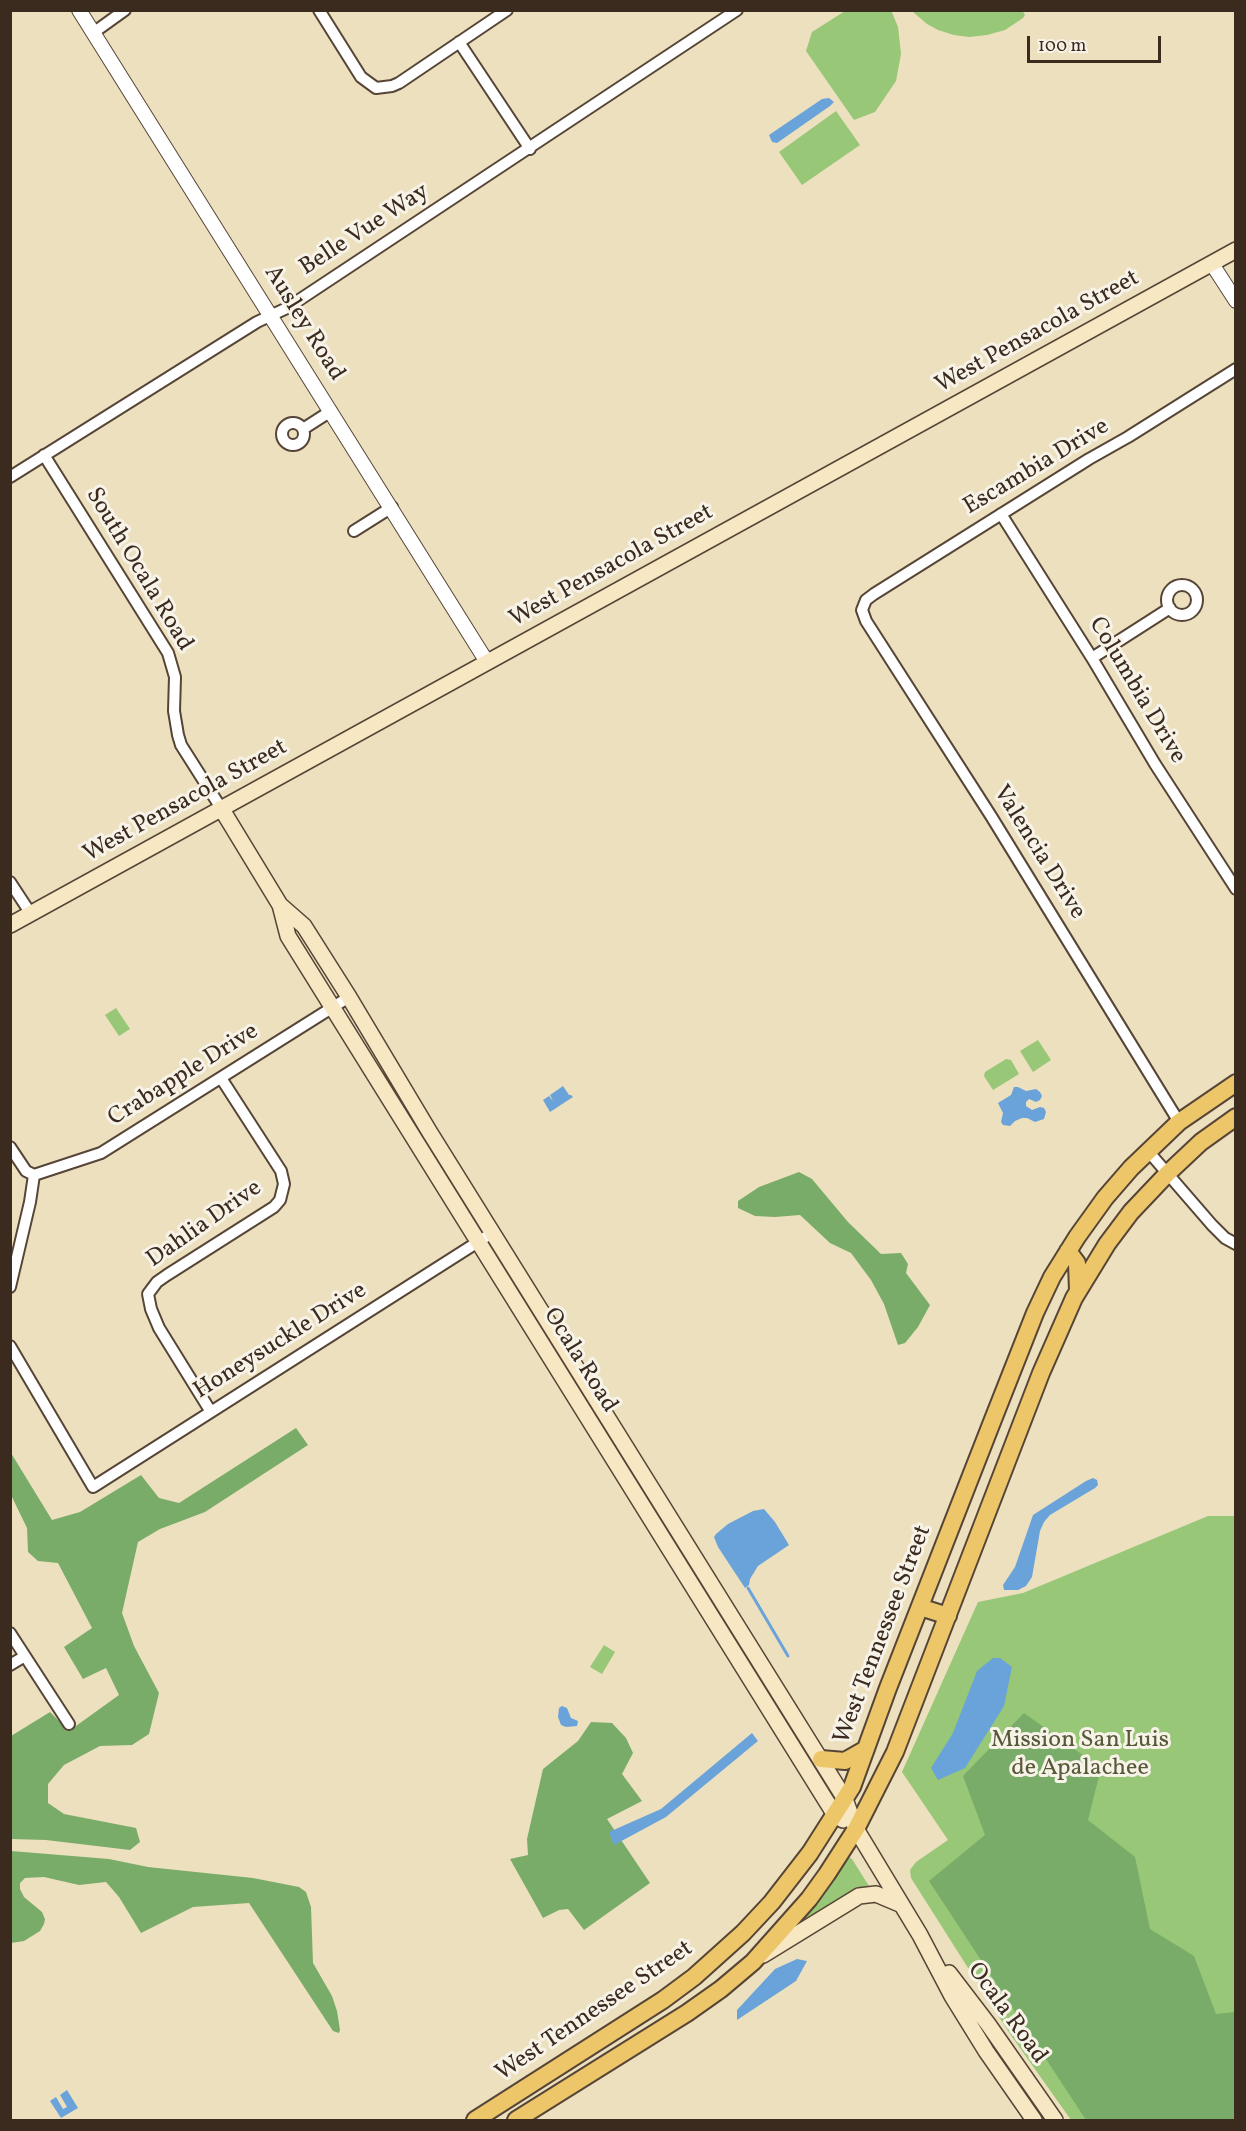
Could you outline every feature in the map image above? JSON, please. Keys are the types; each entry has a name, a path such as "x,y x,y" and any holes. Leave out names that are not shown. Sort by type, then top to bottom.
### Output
{"main road":[{"name":"West Pensacola Street","path":"10,925 1236,250"},
{"name":"Ocala Road","path":"221,808 280,905 288,936 767,1707 835,1815 856,1829"},
{"name":"Ocala Road","path":"280,905 304,926 349,997 492,1233 846,1799 856,1829 957,1993 1000,2072 1034,2121"},
{"name":"West Tennessee Street","path":"476,2120 678,1990 716,1959 772,1902 807,1858 846,1799 1035,1313 1052,1277 1105,1198 1148,1151 1179,1122 1236,1083"},
{"name":"West Tennessee Street","path":"516,2121 692,2010 721,1989 753,1962 809,1899 856,1829 895,1752 1041,1373 1078,1292 1107,1244 1131,1212 1201,1142 1236,1117"},
{"path":"1068,1251 1077,1263 1078,1292"},
{"path":"1016,1362 1041,1373"},
{"path":"920,1607 948,1616"},
{"path":"820,1760 845,1761 866,1749"},
{"path":"753,1962 859,1896 876,1894 902,1905"},
{"path":"678,1990 692,2010"},
{"name":"Ocala Road","path":"957,1993 988,2024 1055,2121"},
{"path":"610,2034 623,2054"},
{"path":"1000,2072 1014,2062"}],"street":[{"name":"Ausley Road","path":"79,10 487,662"},
{"path":"93,33 125,10"},
{"path":"320,10 361,77 376,88 399,83 507,10"},
{"name":"Belle Vue Way","path":"10,477 257,322 287,308 737,10"},
{"path":"459,42 530,149"},
{"path":"1212,264 1236,301"},
{"name":"Escambia Drive","path":"863,605 874,594 1236,369"},
{"path":"303,429 331,411"},
{"name":"South Ocala Road","path":"44,455 168,653 175,677 174,711 181,745 221,808"},
{"path":"354,531 392,507"},
{"name":"Columbia Drive","path":"1001,514 1092,658 1155,764 1236,889"},
{"name":"Valencia Drive","path":"863,605 862,610 866,621 991,816 1179,1122"},
{"path":"1092,658 1170,608"},
{"path":"10,882 31,914"},
{"name":"Crabapple Drive","path":"34,1174 101,1153 349,997"},
{"name":"Dahlia Drive","path":"211,1412 159,1328 148,1294 157,1282 167,1275 274,1207 284,1190 281,1171 221,1078"},
{"path":"10,1147 26,1171 34,1174 30,1202 10,1287"},
{"path":"1148,1151 1212,1225 1225,1238 1236,1244"},
{"name":"Honeysuckle Drive","path":"10,1346 93,1487 492,1233"},
{"path":"10,1633 69,1724"},
{"path":"10,1665 25,1656"},
{"path":"767,1707 783,1700"}],"green space":[{"path":"891,10 898,27 901,54 896,81 875,112 854,120 806,51 812,32 845,11"},
{"path":"1022,10 1025,15 1023,18 1005,30 969,37 938,30 912,11"},
{"path":"836,111 860,145 802,185 779,152"},
{"path":"116,1008 130,1029 119,1036 105,1015"},
{"path":"1038,1040 1051,1060 1033,1072 1020,1051"},
{"path":"1006,1059 1011,1060 1019,1074 993,1090 984,1076 985,1072"},
{"path":"799,1172 812,1179 848,1222 881,1254 901,1253 908,1264 906,1273 930,1305 918,1327 905,1343 898,1345 884,1304 871,1280 851,1253 830,1243 800,1215 755,1216 738,1208 738,1201 759,1187"},
{"path":"296,1428 308,1445 205,1512 160,1529 138,1542 122,1613 134,1646 159,1693 149,1734 132,1745 100,1746 64,1765 48,1784 48,1803 64,1814 136,1828 140,1842 130,1850 46,1840 11,1839 11,1736 50,1712 69,1731 119,1695 106,1668 83,1679 64,1647 92,1628 58,1563 38,1561 28,1552 27,1528 11,1495 11,1453 52,1520 80,1512 141,1475 159,1498 179,1503"},
{"name":"Mission San Luis de Apalachee","path":"1208,1516 1235,1516 1235,2120 1071,2120 1008,2031 911,1878 910,1870 916,1862 948,1840 902,1772 978,1602 1023,1593"},
{"path":"604,1645 615,1652 602,1674 590,1667"},
{"path":"1024,1713 1101,1768 1088,1820 1135,1857 1150,1929 1194,1956 1216,2014 1235,2012 1235,2120 1086,2120 929,1881 985,1835 963,1776"},
{"path":"591,1722 612,1723 626,1738 633,1753 622,1774 642,1801 607,1819 650,1883 584,1930 568,1909 559,1910 543,1918 510,1859 528,1855 527,1839 543,1769 578,1741"},
{"path":"11,1851 109,1859 148,1867 253,1878 299,1887 306,1892 311,1907 313,1963 332,1996 337,2011 339,2033 333,2031 249,1903 193,1907 141,1933 119,1897 106,1882 79,1885 44,1877 25,1878 20,1883 20,1889 24,1897 42,1912 45,1919 44,1924 40,1931 24,1941 11,1943"},
{"path":"849,1857 869,1886 868,1890 792,1930 844,1860 846,1861"}],"water":[{"path":"829,98 834,102 830,106 777,143 772,142 769,135 822,99"},
{"path":"563,1086 573,1097 550,1112 543,1100 549,1096 553,1101 550,1095"},
{"path":"1014,1087 1026,1091 1036,1089 1040,1092 1042,1096 1040,1100 1036,1102 1029,1099 1026,1106 1032,1110 1044,1108 1046,1112 1044,1119 1035,1122 1022,1118 1010,1126 1003,1125 1001,1122 1003,1113 998,1103 1011,1095"},
{"path":"1093,1478 1097,1480 1098,1485 1095,1488 1050,1515 1044,1522 1040,1531 1032,1577 1026,1586 1018,1590 1004,1590 1003,1585 1015,1567 1033,1515"},
{"path":"764,1509 789,1545 758,1566 749,1585 745,1588 714,1537 728,1524 753,1511"},
{"path":"993,1658 1000,1658 1012,1667 1004,1706 965,1768 938,1780 931,1768 953,1733 977,1671"},
{"path":"562,1706 567,1708 571,1718 578,1721 577,1726 561,1725 558,1717 559,1708"},
{"path":"752,1733 758,1741 666,1817 614,1845 609,1832 661,1809"},
{"path":"797,1959 807,1961 796,1981 737,2020 737,2010 775,1969"},
{"path":"67,2090 78,2108 61,2118 50,2101 56,2097 63,2109 67,2107 60,2095"}],"waterway":[{"path":"748,1588 788,1656"}]}
